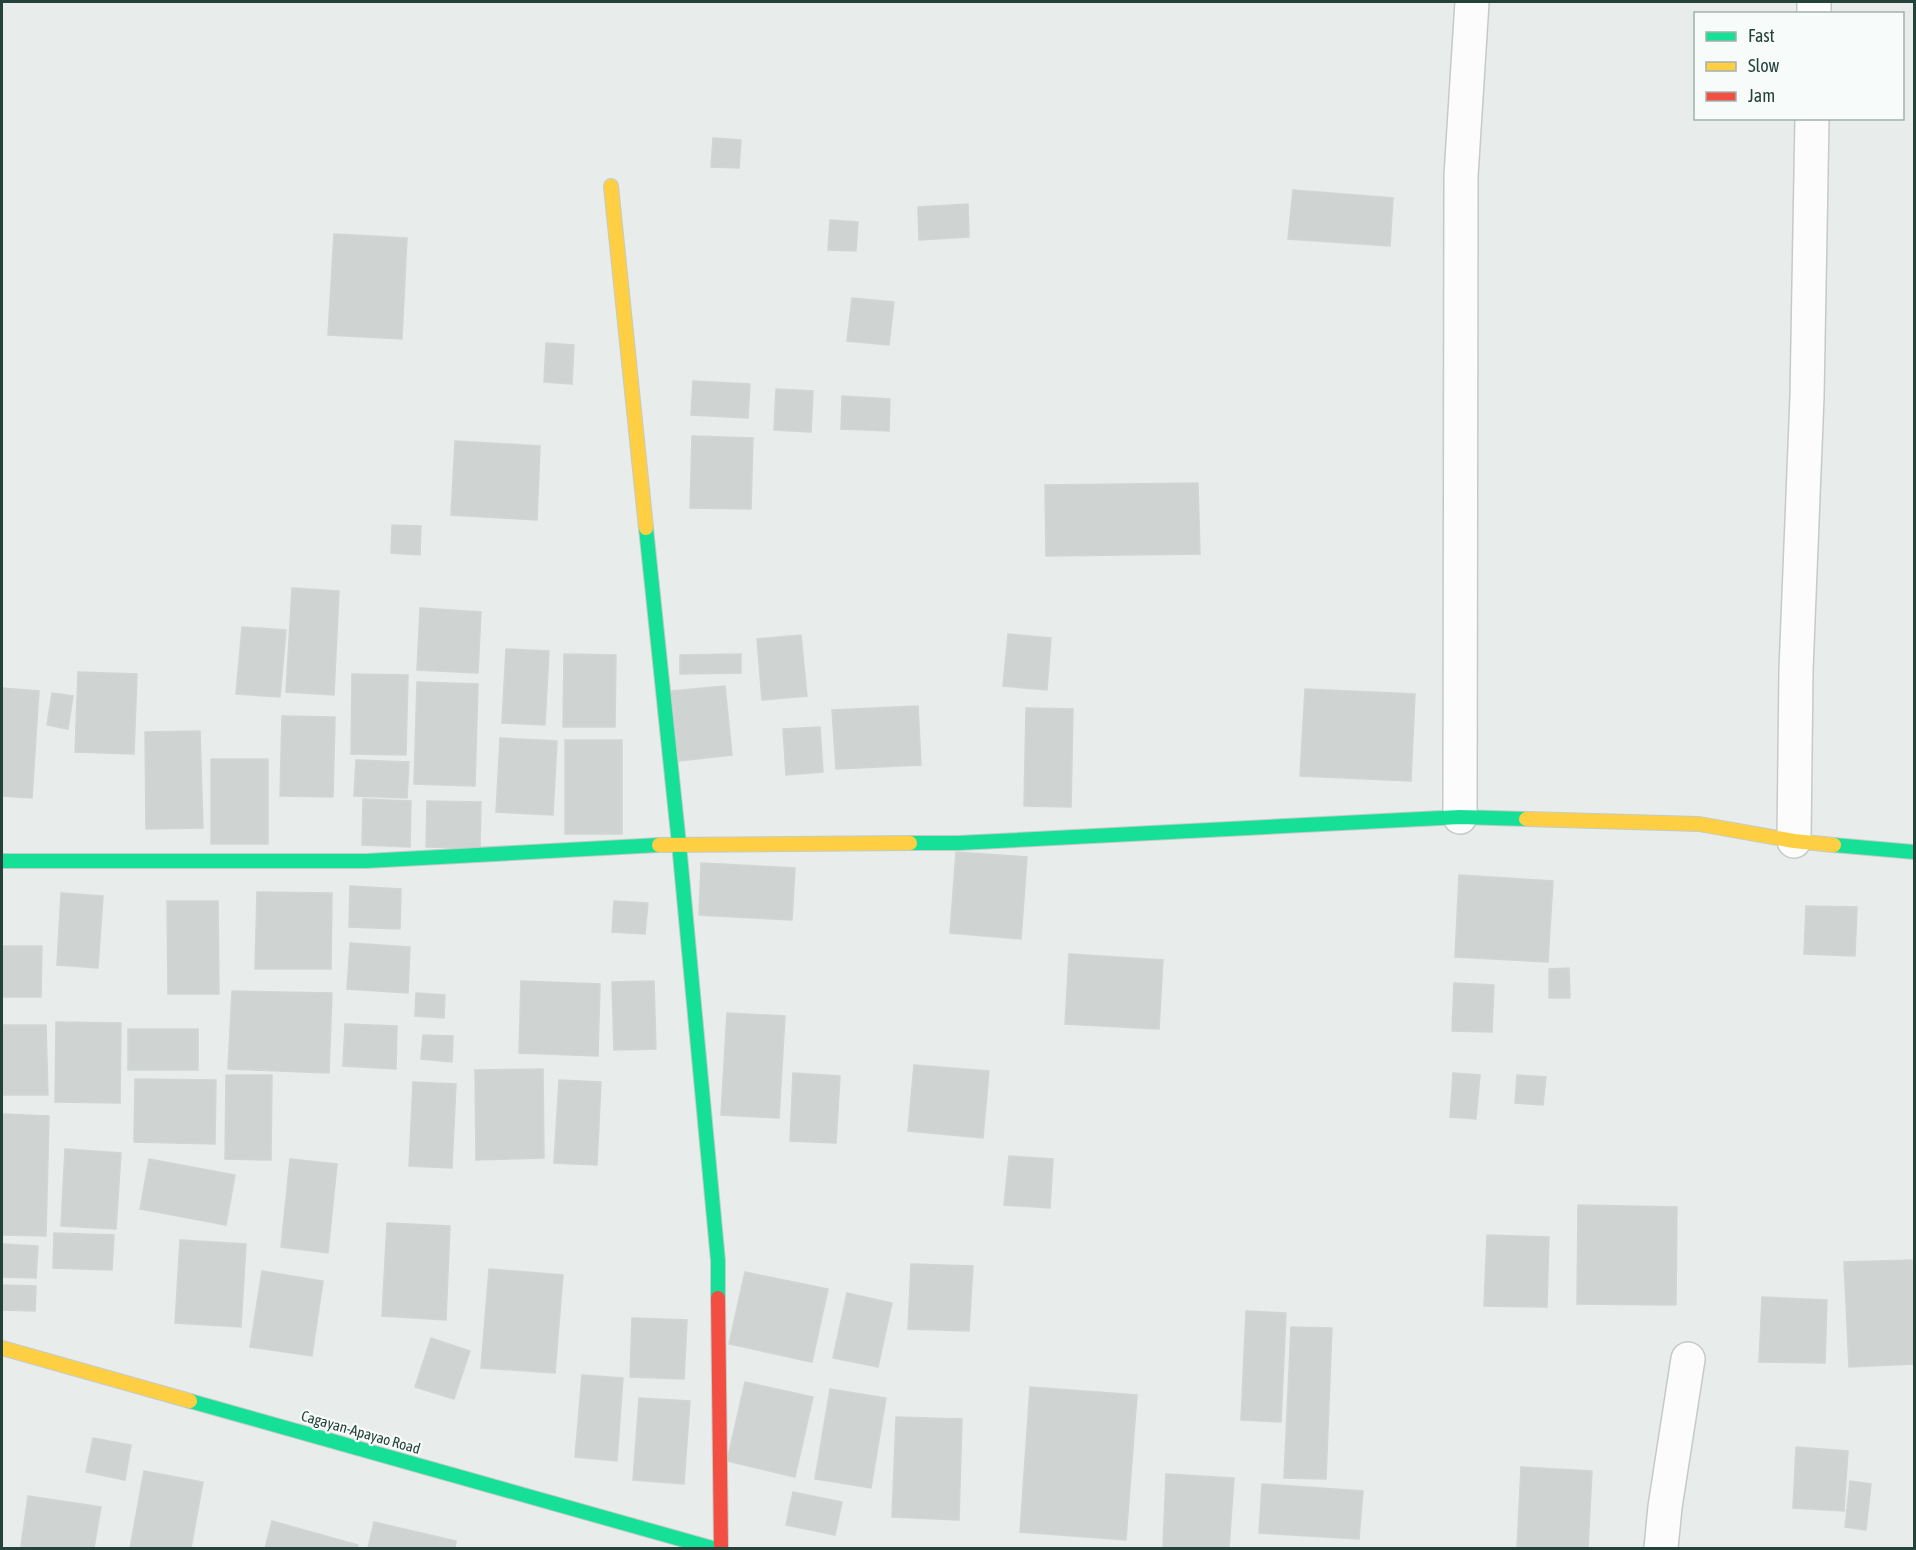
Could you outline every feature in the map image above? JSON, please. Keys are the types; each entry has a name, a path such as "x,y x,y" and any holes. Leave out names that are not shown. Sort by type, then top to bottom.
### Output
{"street":[{"path":"1460,818 1461,176 1472,2"},
{"path":"1794,841 1796,670 1808,385 1812,120"},
{"path":"611,186 679,844 718,1261 721,1548"},
{"path":"2,861 366,861 679,844 958,843 1460,818 1699,824 1794,841 1914,852"},
{"name":"Cagayan-Apayao Road","path":"2,1348 712,1548"},
{"path":"1661,1548 1665,1507 1688,1359"}],"building":[{"path":"713,138 741,140 739,168 711,167"},
{"path":"1293,190 1393,198 1390,246 1288,239"},
{"path":"968,204 969,237 919,240 918,207"},
{"path":"830,220 858,222 856,251 828,250"},
{"path":"334,234 407,238 402,339 328,335"},
{"path":"852,298 894,302 889,345 847,341"},
{"path":"546,343 574,345 572,384 544,382"},
{"path":"693,381 750,384 748,418 691,415"},
{"path":"776,389 813,391 811,432 774,430"},
{"path":"842,396 890,399 889,431 841,429"},
{"path":"692,436 753,438 751,509 690,508"},
{"path":"455,441 540,446 537,520 451,515"},
{"path":"1198,483 1200,554 1046,556 1045,485"},
{"path":"392,525 421,526 420,555 391,553"},
{"path":"292,588 339,591 334,695 286,692"},
{"path":"420,608 481,612 478,673 417,670"},
{"path":"242,627 286,630 280,697 236,694"},
{"path":"1008,634 1051,638 1047,690 1003,686"},
{"path":"801,635 807,696 762,700 757,639"},
{"path":"506,649 549,651 545,725 502,723"},
{"path":"564,654 616,655 615,727 563,727"},
{"path":"741,654 741,673 680,674 680,655"},
{"path":"78,672 137,674 134,754 75,752"},
{"path":"352,674 408,675 406,755 351,754"},
{"path":"417,682 478,684 475,786 414,784"},
{"path":"725,686 732,755 679,761 671,691"},
{"path":"2,688 39,691 32,798 2,796"},
{"path":"1305,689 1415,694 1411,781 1300,776"},
{"path":"52,693 73,696 68,729 47,725"},
{"path":"918,706 921,765 836,769 832,710"},
{"path":"1026,708 1073,709 1071,807 1024,806"},
{"path":"282,716 335,717 333,797 280,796"},
{"path":"820,727 823,772 786,775 783,729"},
{"path":"200,731 203,828 146,829 145,732"},
{"path":"500,738 557,741 553,815 496,812"},
{"path":"565,740 622,740 622,834 565,834"},
{"path":"211,759 268,759 268,844 211,844"},
{"path":"356,760 409,762 407,798 354,796"},
{"path":"363,799 411,801 410,847 362,845"},
{"path":"427,801 481,802 480,848 426,847"},
{"path":"956,852 1027,857 1021,939 950,933"},
{"path":"701,863 795,868 792,920 699,915"},
{"path":"1459,875 1553,881 1548,962 1455,957"},
{"path":"350,886 401,889 400,929 349,927"},
{"path":"257,892 332,893 331,969 255,969"},
{"path":"61,893 103,896 98,968 57,965"},
{"path":"167,901 218,901 219,994 168,994"},
{"path":"614,901 648,903 645,934 612,932"},
{"path":"1806,906 1857,907 1855,956 1804,954"},
{"path":"350,943 410,947 408,993 347,989"},
{"path":"2,946 42,946 41,997 2,997"},
{"path":"1069,954 1163,960 1159,1029 1065,1024"},
{"path":"1569,968 1570,998 1549,998 1549,969"},
{"path":"521,981 600,984 598,1056 519,1053"},
{"path":"654,981 656,1049 614,1050 612,982"},
{"path":"1454,983 1494,985 1492,1032 1452,1031"},
{"path":"232,991 332,993 329,1073 228,1069"},
{"path":"416,993 445,995 444,1018 415,1016"},
{"path":"727,1013 785,1016 779,1118 721,1115"},
{"path":"56,1022 121,1023 120,1103 55,1102"},
{"path":"345,1024 397,1026 396,1069 343,1066"},
{"path":"2,1025 46,1025 48,1095 2,1095"},
{"path":"128,1029 198,1029 198,1070 128,1070"},
{"path":"423,1035 453,1036 452,1062 421,1059"},
{"path":"914,1065 989,1071 983,1138 908,1131"},
{"path":"543,1069 544,1158 476,1160 475,1070"},
{"path":"793,1073 840,1076 836,1143 790,1141"},
{"path":"1453,1073 1480,1075 1476,1119 1450,1117"},
{"path":"226,1075 272,1075 271,1160 225,1159"},
{"path":"1517,1075 1546,1077 1543,1105 1515,1103"},
{"path":"135,1079 216,1080 215,1144 134,1142"},
{"path":"559,1080 601,1082 597,1165 554,1163"},
{"path":"413,1082 456,1084 452,1168 409,1166"},
{"path":"2,1114 49,1116 46,1236 2,1235"},
{"path":"65,1149 121,1153 116,1229 61,1226"},
{"path":"1009,1156 1053,1159 1050,1208 1004,1205"},
{"path":"149,1159 235,1175 226,1225 140,1209"},
{"path":"290,1159 337,1164 328,1253 281,1247"},
{"path":"1578,1205 1677,1207 1676,1305 1577,1304"},
{"path":"387,1223 450,1226 446,1320 382,1316"},
{"path":"54,1233 114,1235 112,1270 53,1268"},
{"path":"1487,1235 1549,1237 1547,1307 1484,1306"},
{"path":"180,1240 246,1244 241,1327 175,1323"},
{"path":"2,1244 38,1246 36,1278 2,1277"},
{"path":"1912,1260 1914,1364 1849,1367 1844,1262"},
{"path":"911,1264 973,1266 969,1331 908,1329"},
{"path":"489,1269 563,1275 555,1373 481,1368"},
{"path":"262,1271 323,1281 312,1356 250,1347"},
{"path":"745,1272 828,1289 812,1362 729,1344"},
{"path":"2,1285 36,1286 35,1311 2,1310"},
{"path":"847,1293 892,1303 878,1367 833,1358"},
{"path":"1762,1297 1827,1300 1825,1363 1759,1362"},
{"path":"1246,1311 1286,1313 1281,1422 1241,1420"},
{"path":"632,1318 687,1320 684,1379 630,1377"},
{"path":"1291,1327 1332,1328 1326,1479 1284,1478"},
{"path":"431,1338 470,1351 454,1399 415,1387"},
{"path":"582,1375 623,1378 617,1461 575,1457"},
{"path":"745,1382 813,1397 795,1477 727,1461"},
{"path":"1030,1387 1137,1395 1126,1540 1020,1532"},
{"path":"830,1389 886,1398 871,1488 815,1479"},
{"path":"639,1398 690,1401 684,1484 633,1480"},
{"path":"896,1417 962,1419 959,1520 892,1517"},
{"path":"93,1438 131,1445 125,1480 86,1472"},
{"path":"1796,1447 1848,1451 1844,1511 1793,1508"},
{"path":"1521,1467 1592,1471 1588,1548 1517,1548"},
{"path":"144,1471 203,1482 191,1548 130,1548"},
{"path":"1166,1474 1234,1478 1229,1548 1163,1548"},
{"path":"1850,1481 1871,1484 1866,1530 1845,1527"},
{"path":"1262,1484 1363,1491 1359,1539 1259,1533"},
{"path":"793,1492 842,1502 835,1535 786,1525"},
{"path":"28,1496 101,1507 94,1548 21,1546"},
{"path":"272,1521 358,1545 357,1548 265,1548"},
{"path":"374,1522 456,1541 455,1548 368,1548"}],"traffic: fast":[{"path":"646,528 679,844 718,1261 718,1298"},
{"path":"910,843 958,843 1460,817 1526,819"},
{"path":"2,861 366,861 659,845"},
{"path":"1834,845 1914,852"},
{"path":"190,1401 712,1548"}],"traffic: slow":[{"path":"611,186 646,528"},
{"path":"1526,819 1699,824 1794,841 1834,845"},
{"path":"659,845 910,843"},
{"path":"2,1348 190,1401"}],"traffic: jam":[{"path":"718,1298 721,1548"}]}
